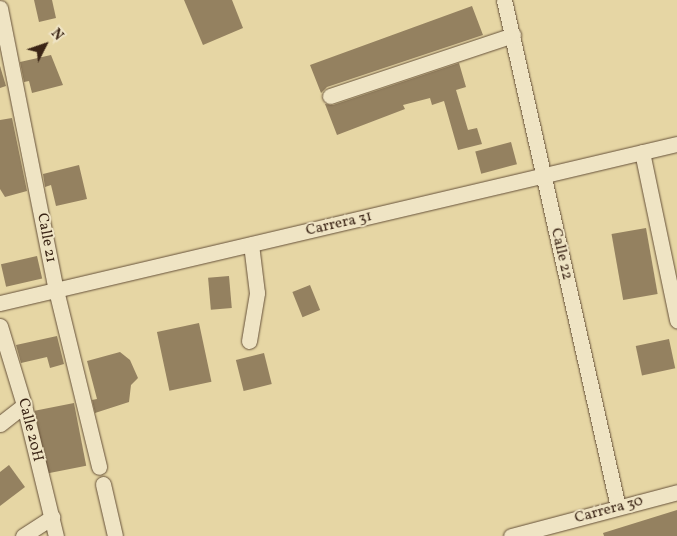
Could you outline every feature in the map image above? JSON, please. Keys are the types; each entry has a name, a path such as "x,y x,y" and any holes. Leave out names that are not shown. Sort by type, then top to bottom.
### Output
{"street":[{"name":"Calle 22","path":"504,0 618,507"},
{"name":"Calle 21","path":"0,8 56,290 99,467"},
{"path":"330,96 513,35"},
{"name":"Carrera 31","path":"0,303 677,144"},
{"path":"642,152 677,320"},
{"path":"249,340 256,293 251,244"},
{"name":"Calle 20H","path":"0,326 24,405 56,536"},
{"path":"0,424 24,405"},
{"path":"103,484 115,536"},
{"name":"Carrera 30","path":"511,536 677,492"},
{"path":"23,536 52,517"}],"building":[{"path":"34,0 52,0 56,18 39,22"},
{"path":"184,0 232,0 243,28 203,45"},
{"path":"472,6 483,35 327,87 321,93 310,65"},
{"path":"51,55 63,85 32,93 29,81 24,82 20,62"},
{"path":"459,63 466,87 456,90 468,130 477,128 482,144 458,150 444,101 432,105 430,98 403,105 405,109 337,135 325,104 333,105"},
{"path":"0,66 6,86 0,88"},
{"path":"12,118 27,191 5,197 0,189 0,120"},
{"path":"511,142 517,164 481,174 475,152"},
{"path":"79,165 87,199 56,206 51,185 45,187 43,174"},
{"path":"646,228 658,294 623,300 612,234"},
{"path":"37,256 42,278 6,287 1,264"},
{"path":"229,276 232,308 211,310 208,278"},
{"path":"310,285 320,310 302,317 292,292"},
{"path":"199,323 211,382 169,391 157,332"},
{"path":"57,336 64,364 50,368 47,357 21,363 16,345"},
{"path":"669,339 675,368 642,375 636,346"},
{"path":"120,352 130,360 138,378 131,385 129,402 95,413 92,400 97,399 87,361"},
{"path":"264,353 272,384 244,391 236,360"},
{"path":"74,403 86,466 47,473 35,411"},
{"path":"9,465 25,487 0,506 0,472"},
{"path":"677,510 677,536 604,536 603,533"}]}
